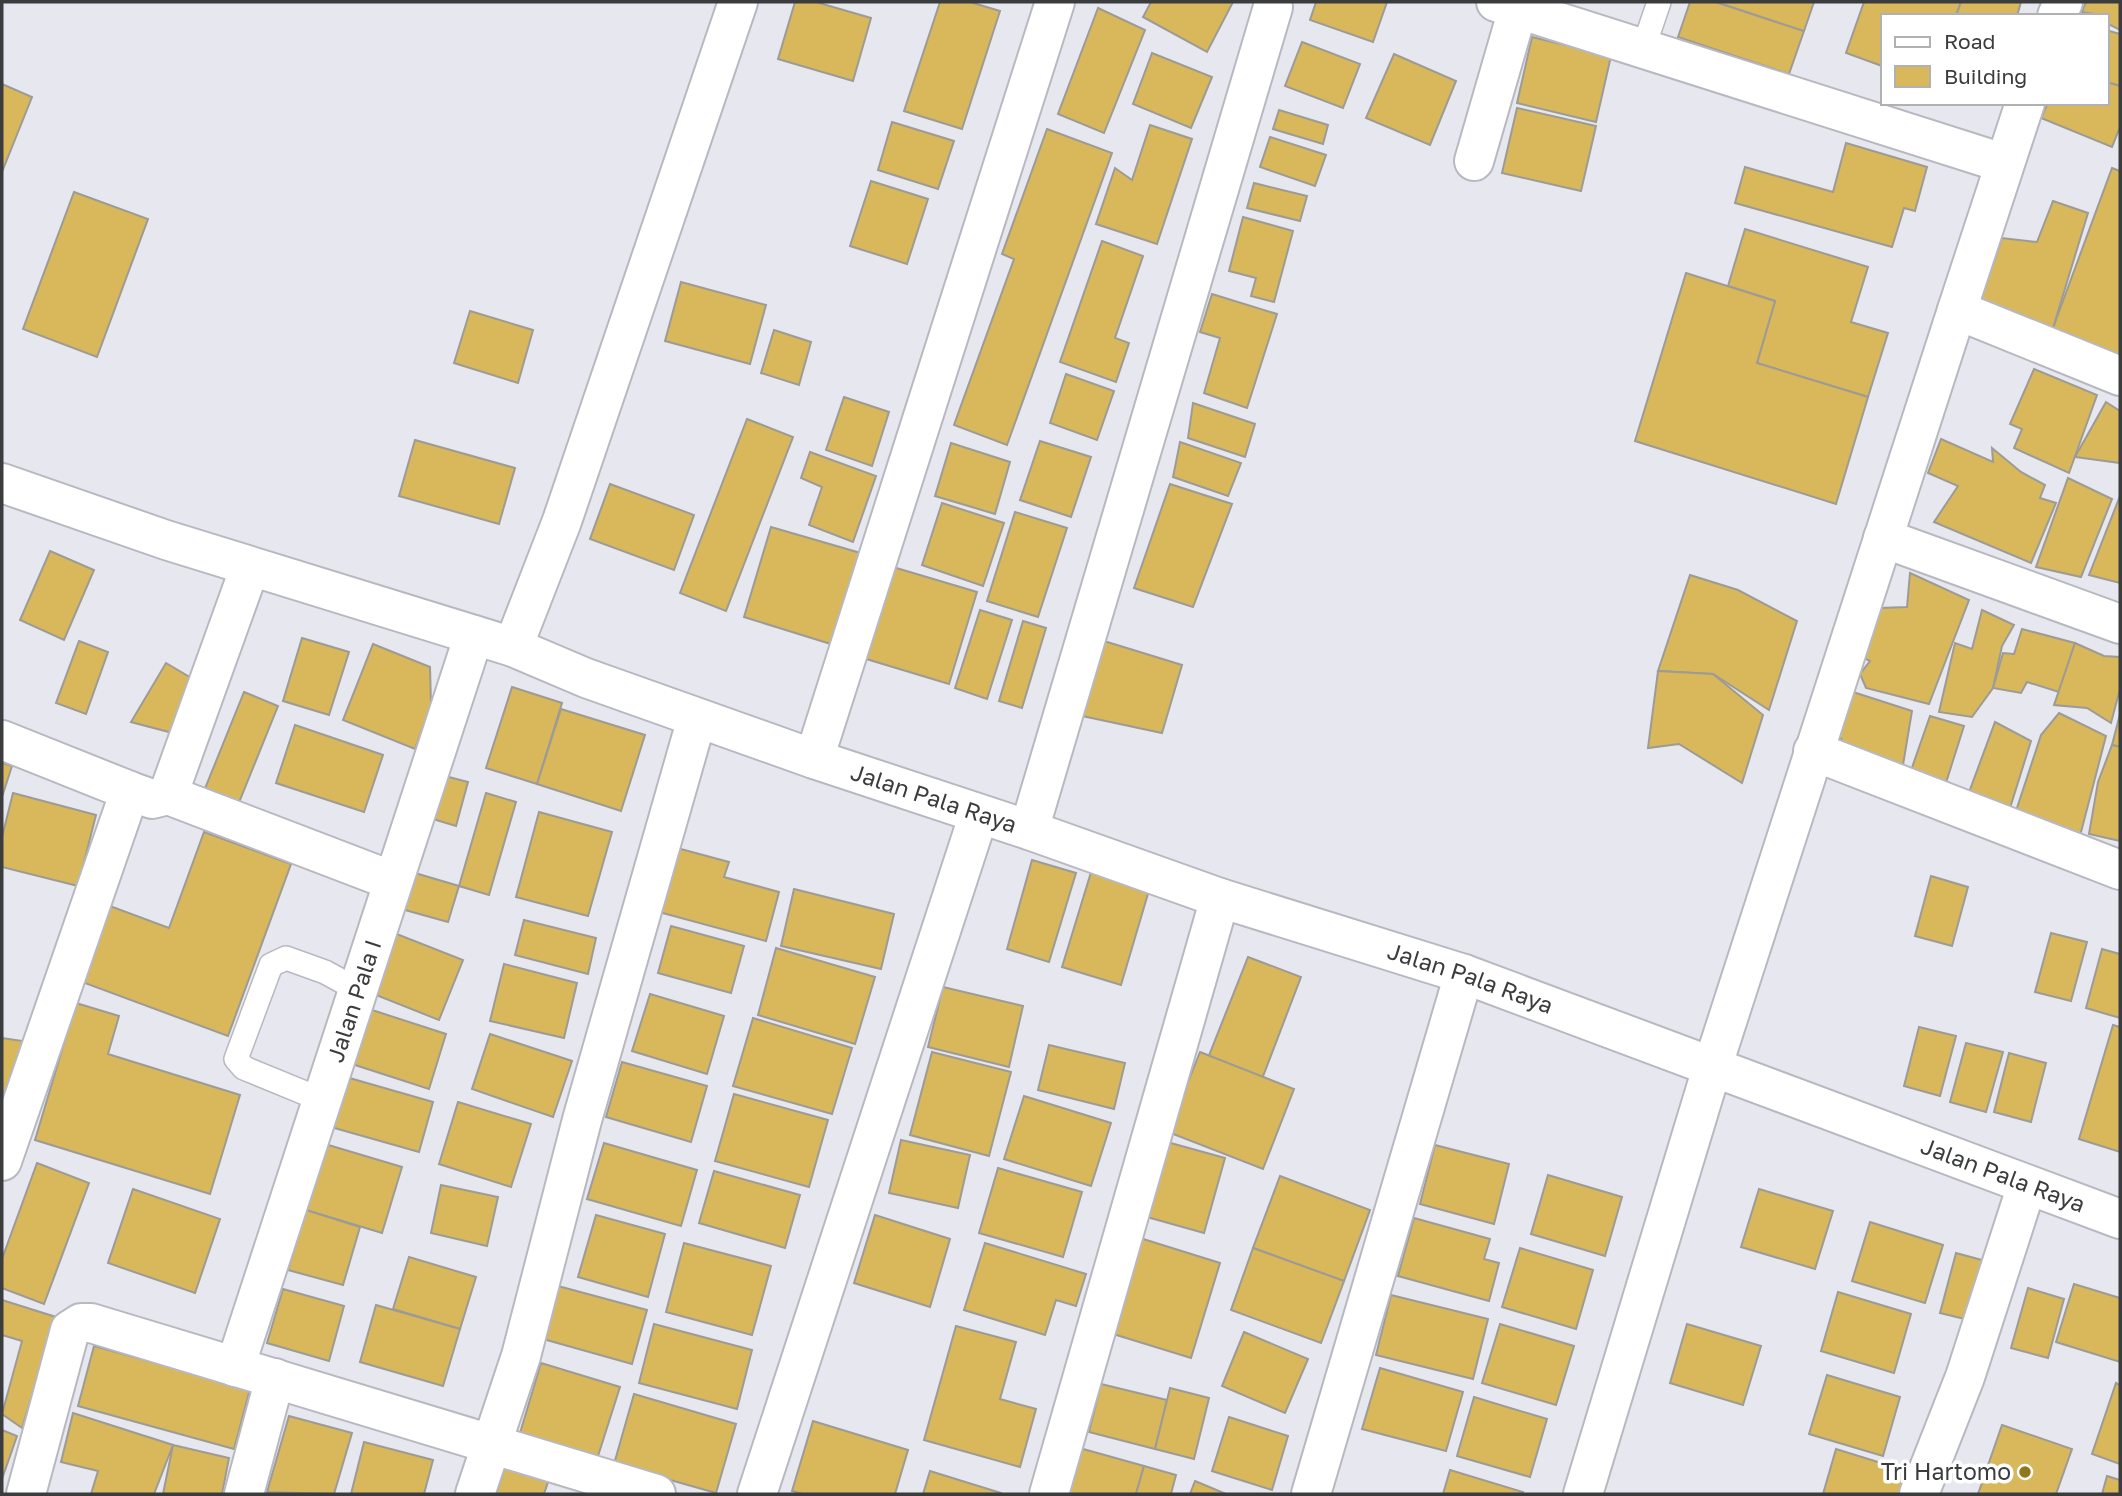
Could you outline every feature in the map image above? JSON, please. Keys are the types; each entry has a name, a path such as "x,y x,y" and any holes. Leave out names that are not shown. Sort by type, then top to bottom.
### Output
{"street":[{"path":"513,647 562,521 738,2"},
{"path":"814,759 1055,2"},
{"path":"1474,161 1507,5 2003,163"},
{"path":"1028,830 1273,7"},
{"path":"1583,1494 1712,1068 2003,163 2024,105"},
{"path":"1957,310 2120,376"},
{"name":"Jalan Pala Raya","path":"2,484 250,567 513,647 586,678 814,759 1028,830 1220,898 1464,974 2120,1219"},
{"path":"1883,538 2120,624"},
{"path":"167,795 250,567"},
{"name":"Jalan Pala I","path":"235,1367 474,635"},
{"path":"475,1494 521,1356 582,1120 697,718"},
{"path":"2,740 152,799 167,795 393,881"},
{"path":"1813,751 2120,870"},
{"path":"2,1161 130,791"},
{"path":"757,1494 979,814"},
{"path":"1049,1494 1220,898"},
{"path":"1311,1494 1464,974"},
{"path":"1919,1494 1965,1377 2027,1185"},
{"path":"26,1494 70,1330 81,1323 91,1323 656,1494"},
{"path":"244,1494 275,1378"}],"lane":[{"path":"1643,49 1659,2"},
{"path":"322,1100 244,1069 236,1059 271,965 280,958 325,972 358,990"}],"building":[{"path":"795,2 816,2 871,18 853,81 778,59"},
{"path":"940,2 970,2 1000,11 962,129 904,111"},
{"path":"1151,2 1233,2 1207,52 1143,17"},
{"path":"1316,2 1387,2 1373,42 1310,20"},
{"path":"1690,2 1716,2 1804,31 1789,74 1678,37"},
{"path":"1716,2 1814,2 1804,31"},
{"path":"1864,2 1961,2 1957,14 1881,14 1881,66 1846,53"},
{"path":"1961,2 2021,2 2018,14 1957,14"},
{"path":"2086,2 2120,2 2120,30 2108,24 2108,14 2082,12"},
{"path":"1098,8 1145,30 1104,133 1058,114"},
{"path":"2108,31 2120,34 2120,86 2108,83"},
{"path":"1532,37 1611,56 1596,122 1517,103"},
{"path":"1302,42 1360,64 1343,108 1285,86"},
{"path":"1152,53 1212,77 1191,128 1133,104"},
{"path":"1394,54 1456,81 1430,145 1366,118"},
{"path":"2108,83 2120,86 2120,127 2112,147 2041,118 2047,105 2108,105"},
{"path":"2,84 32,97 2,172"},
{"path":"1517,108 1596,126 1581,191 1502,173"},
{"path":"1279,110 1328,125 1323,144 1273,129"},
{"path":"892,122 954,141 938,189 878,170"},
{"path":"1150,125 1192,139 1157,244 1096,224 1115,168 1132,180"},
{"path":"1047,129 1112,153 1007,445 954,425 1014,259 1002,254"},
{"path":"1270,137 1326,155 1315,186 1260,167"},
{"path":"1846,143 1927,167 1915,211 1904,208 1892,247 1735,203 1745,167 1833,192"},
{"path":"2112,168 2120,171 2120,356 2053,328"},
{"path":"871,181 928,199 907,264 850,246"},
{"path":"1254,183 1307,196 1300,221 1247,208"},
{"path":"74,192 148,219 97,357 23,329"},
{"path":"2053,201 2088,213 2053,328 1979,305 2002,238 2037,242"},
{"path":"1243,217 1293,231 1274,302 1251,296 1256,278 1229,271"},
{"path":"1745,229 1868,267 1851,322 1888,333 1868,397 1757,363 1775,301 1728,286"},
{"path":"1102,241 1143,256 1115,338 1129,343 1116,382 1060,362"},
{"path":"1686,273 1775,301 1757,363 1868,397 1836,504 1635,441"},
{"path":"681,282 766,305 750,364 665,341"},
{"path":"1212,294 1277,314 1247,408 1204,393 1220,338 1200,332"},
{"path":"470,311 533,330 518,383 454,363"},
{"path":"774,330 811,342 799,385 761,373"},
{"path":"2034,369 2097,395 2069,473 2014,448 2022,429 2010,424"},
{"path":"1066,374 1114,391 1097,440 1050,423"},
{"path":"844,397 889,412 872,466 826,450"},
{"path":"2106,402 2120,411 2120,463 2075,457"},
{"path":"1193,403 1255,424 1245,457 1188,438"},
{"path":"747,419 793,437 726,611 680,593"},
{"path":"1941,439 1993,462 1992,448 2021,472 2045,485 2040,498 2056,503 2031,563 1934,522 1958,486 1928,473"},
{"path":"415,440 515,468 499,524 399,496"},
{"path":"1040,441 1091,457 1071,517 1020,500"},
{"path":"1180,442 1241,463 1228,496 1173,477"},
{"path":"951,443 1010,462 995,514 935,496"},
{"path":"810,452 876,476 853,542 809,525 822,487 801,478"},
{"path":"2068,478 2112,499 2081,577 2036,567"},
{"path":"610,484 694,515 674,570 590,539"},
{"path":"1170,484 1232,504 1193,607 1134,588"},
{"path":"2120,496 2120,583 2089,575"},
{"path":"942,503 1004,523 983,586 922,565"},
{"path":"1015,512 1067,528 1038,617 987,601"},
{"path":"771,527 864,554 837,646 744,617"},
{"path":"50,551 94,570 64,640 20,620"},
{"path":"893,567 977,592 949,684 863,658"},
{"path":"1910,573 1969,600 1929,704 1866,688 1860,674 1870,661 1860,656 1879,608 1907,607"},
{"path":"1690,575 1738,590 1797,621 1769,710 1713,674 1658,671"},
{"path":"980,610 1012,620 987,699 955,688"},
{"path":"1982,610 2014,625 2002,646 1993,688 1972,717 1939,712 1955,643 1972,649"},
{"path":"1023,621 1046,628 1022,708 999,701"},
{"path":"2022,629 2075,643 2059,692 2027,682 2021,693 1993,688 2003,653 2014,654"},
{"path":"302,638 349,652 329,715 283,701"},
{"path":"79,641 108,652 86,714 56,703"},
{"path":"1104,641 1182,665 1162,733 1082,716"},
{"path":"2075,643 2104,656 2120,657 2120,689 2111,723 2087,708 2054,705"},
{"path":"373,644 430,667 431,705 415,749 343,720"},
{"path":"166,663 198,682 184,736 131,722"},
{"path":"1658,671 1713,674 1763,715 1742,783 1679,744 1648,748"},
{"path":"512,687 562,703 537,784 486,768"},
{"path":"244,692 278,706 238,805 204,791"},
{"path":"1853,692 1912,711 1902,771 1850,756 1839,735"},
{"path":"561,709 645,735 621,811 537,784"},
{"path":"2059,713 2106,736 2080,836 2016,811 2041,735"},
{"path":"2120,714 2120,747 2112,745"},
{"path":"1930,716 1964,726 1944,789 1908,779"},
{"path":"1995,722 2031,741 2010,808 1968,795"},
{"path":"295,725 383,755 364,812 276,783"},
{"path":"2112,745 2120,747 2120,841 2089,834 2098,782"},
{"path":"2,763 12,766 2,797"},
{"path":"445,776 468,782 456,826 433,819"},
{"path":"13,793 96,815 78,886 2,867 2,837"},
{"path":"486,793 516,802 489,895 459,886"},
{"path":"539,812 612,832 588,916 516,897"},
{"path":"204,832 291,864 228,1036 74,979 102,903 169,928"},
{"path":"677,848 729,862 724,877 779,892 766,941 659,912"},
{"path":"1032,860 1076,873 1049,962 1007,949"},
{"path":"1092,869 1150,887 1121,985 1062,967"},
{"path":"415,873 459,886 448,922 405,910"},
{"path":"1931,876 1968,887 1952,946 1915,936"},
{"path":"794,889 894,914 881,969 781,946"},
{"path":"524,920 596,938 588,974 515,955"},
{"path":"671,926 744,946 731,993 658,973"},
{"path":"389,931 463,960 439,1020 366,991"},
{"path":"2051,933 2087,942 2071,1001 2035,992"},
{"path":"776,948 875,977 855,1044 758,1015"},
{"path":"2102,949 2120,954 2120,1018 2086,1008"},
{"path":"1248,957 1301,977 1262,1079 1208,1058"},
{"path":"504,964 577,983 564,1038 490,1021"},
{"path":"943,987 1023,1006 1009,1067 928,1047"},
{"path":"650,994 724,1016 707,1074 632,1051"},
{"path":"76,1003 119,1016 108,1054 240,1095 210,1194 35,1140"},
{"path":"369,1009 446,1034 429,1089 352,1064"},
{"path":"753,1018 852,1048 832,1114 733,1086"},
{"path":"2113,1025 2120,1027 2120,1152 2079,1139"},
{"path":"1919,1027 1956,1036 1940,1096 1904,1086"},
{"path":"490,1034 572,1061 553,1117 472,1089"},
{"path":"2,1038 29,1042 2,1128"},
{"path":"1966,1043 2003,1052 1986,1112 1950,1102"},
{"path":"1049,1045 1125,1063 1114,1109 1038,1090"},
{"path":"932,1052 1011,1072 989,1156 910,1135"},
{"path":"1200,1052 1294,1089 1263,1169 1168,1132"},
{"path":"2009,1053 2046,1063 2031,1122 1994,1112"},
{"path":"622,1062 707,1086 691,1142 606,1117"},
{"path":"346,1077 433,1102 419,1152 331,1127"},
{"path":"734,1094 828,1120 809,1187 715,1161"},
{"path":"1024,1096 1111,1123 1091,1186 1004,1159"},
{"path":"458,1102 531,1124 511,1187 439,1164"},
{"path":"901,1140 970,1155 958,1208 889,1193"},
{"path":"1167,1142 1225,1158 1204,1233 1147,1217"},
{"path":"604,1143 697,1170 681,1226 587,1199"},
{"path":"325,1144 402,1167 382,1233 306,1210"},
{"path":"1435,1145 1509,1164 1494,1224 1420,1204"},
{"path":"37,1163 89,1183 44,1304 2,1288 2,1259"},
{"path":"998,1168 1082,1192 1063,1257 979,1233"},
{"path":"714,1171 800,1195 785,1248 699,1223"},
{"path":"1548,1175 1622,1197 1605,1256 1531,1234"},
{"path":"1280,1176 1370,1210 1344,1281 1253,1248"},
{"path":"441,1185 498,1197 487,1246 431,1233"},
{"path":"133,1189 220,1219 195,1293 108,1263"},
{"path":"1759,1189 1833,1211 1815,1269 1741,1247"},
{"path":"306,1210 360,1227 343,1285 288,1270"},
{"path":"596,1215 665,1234 648,1297 578,1277"},
{"path":"875,1215 950,1239 930,1307 854,1283"},
{"path":"1414,1218 1490,1239 1484,1259 1499,1263 1489,1301 1398,1276"},
{"path":"1870,1222 1943,1245 1925,1303 1852,1281"},
{"path":"1140,1238 1220,1263 1191,1358 1110,1333"},
{"path":"684,1243 771,1266 752,1335 666,1312"},
{"path":"985,1243 1086,1274 1076,1306 1056,1300 1045,1335 964,1310"},
{"path":"1253,1248 1344,1281 1321,1343 1231,1310"},
{"path":"1520,1248 1593,1270 1576,1329 1502,1307"},
{"path":"1956,1253 1993,1263 1977,1322 1940,1313"},
{"path":"409,1257 476,1277 460,1329 393,1309"},
{"path":"2074,1284 2120,1298 2120,1362 2056,1342"},
{"path":"558,1286 647,1310 632,1364 543,1339"},
{"path":"2028,1288 2064,1299 2048,1358 2011,1348"},
{"path":"283,1289 344,1306 329,1361 267,1343"},
{"path":"1838,1292 1911,1314 1894,1373 1821,1351"},
{"path":"1391,1295 1488,1319 1473,1379 1376,1355"},
{"path":"2,1300 56,1317 22,1428 2,1414 22,1341 2,1335"},
{"path":"376,1305 460,1329 443,1386 360,1362"},
{"path":"654,1324 752,1350 737,1409 639,1383"},
{"path":"1500,1324 1574,1346 1556,1405 1482,1383"},
{"path":"1687,1324 1761,1346 1743,1405 1670,1383"},
{"path":"956,1326 1016,1342 1000,1399 1036,1409 1020,1467 924,1440"},
{"path":"1244,1332 1308,1359 1285,1413 1222,1386"},
{"path":"94,1346 250,1389 234,1449 78,1406"},
{"path":"541,1363 620,1387 598,1456 520,1433"},
{"path":"1380,1368 1463,1392 1446,1451 1362,1429"},
{"path":"1827,1375 1900,1397 1883,1456 1809,1434"},
{"path":"2116,1383 2120,1385 2120,1464 2092,1454"},
{"path":"1101,1384 1167,1400 1155,1449 1089,1432"},
{"path":"1170,1388 1209,1398 1194,1459 1155,1449"},
{"path":"634,1394 736,1424 716,1493 614,1464"},
{"path":"1474,1397 1547,1419 1530,1477 1457,1456"},
{"path":"73,1413 173,1445 154,1494 91,1494 98,1471 61,1462"},
{"path":"289,1416 352,1433 334,1494 267,1492"},
{"path":"1229,1417 1288,1436 1272,1490 1212,1471"},
{"path":"813,1421 908,1450 895,1494 803,1494 792,1491"},
{"name":"Tri Hartomo","path":"2002,1425 2072,1449 2056,1494 1978,1494"},
{"path":"2,1430 17,1436 2,1479"},
{"path":"364,1442 433,1460 424,1494 351,1494"},
{"path":"173,1445 229,1458 222,1494 163,1494"},
{"path":"1076,1447 1144,1466 1136,1494 1063,1494"},
{"path":"1836,1449 1910,1472 1903,1494 1823,1494"},
{"path":"1144,1466 1176,1475 1171,1494 1136,1494"},
{"path":"505,1467 548,1482 544,1494 496,1494"},
{"path":"1450,1470 1523,1492 1443,1494"},
{"path":"930,1471 1001,1493 1001,1494 923,1494"},
{"path":"2107,1476 2120,1480 2120,1494 2102,1494"},
{"path":"1195,1481 1226,1494 1190,1494"}],"place":[{"name":"Tri Hartomo","path":"2025,1472"}]}
